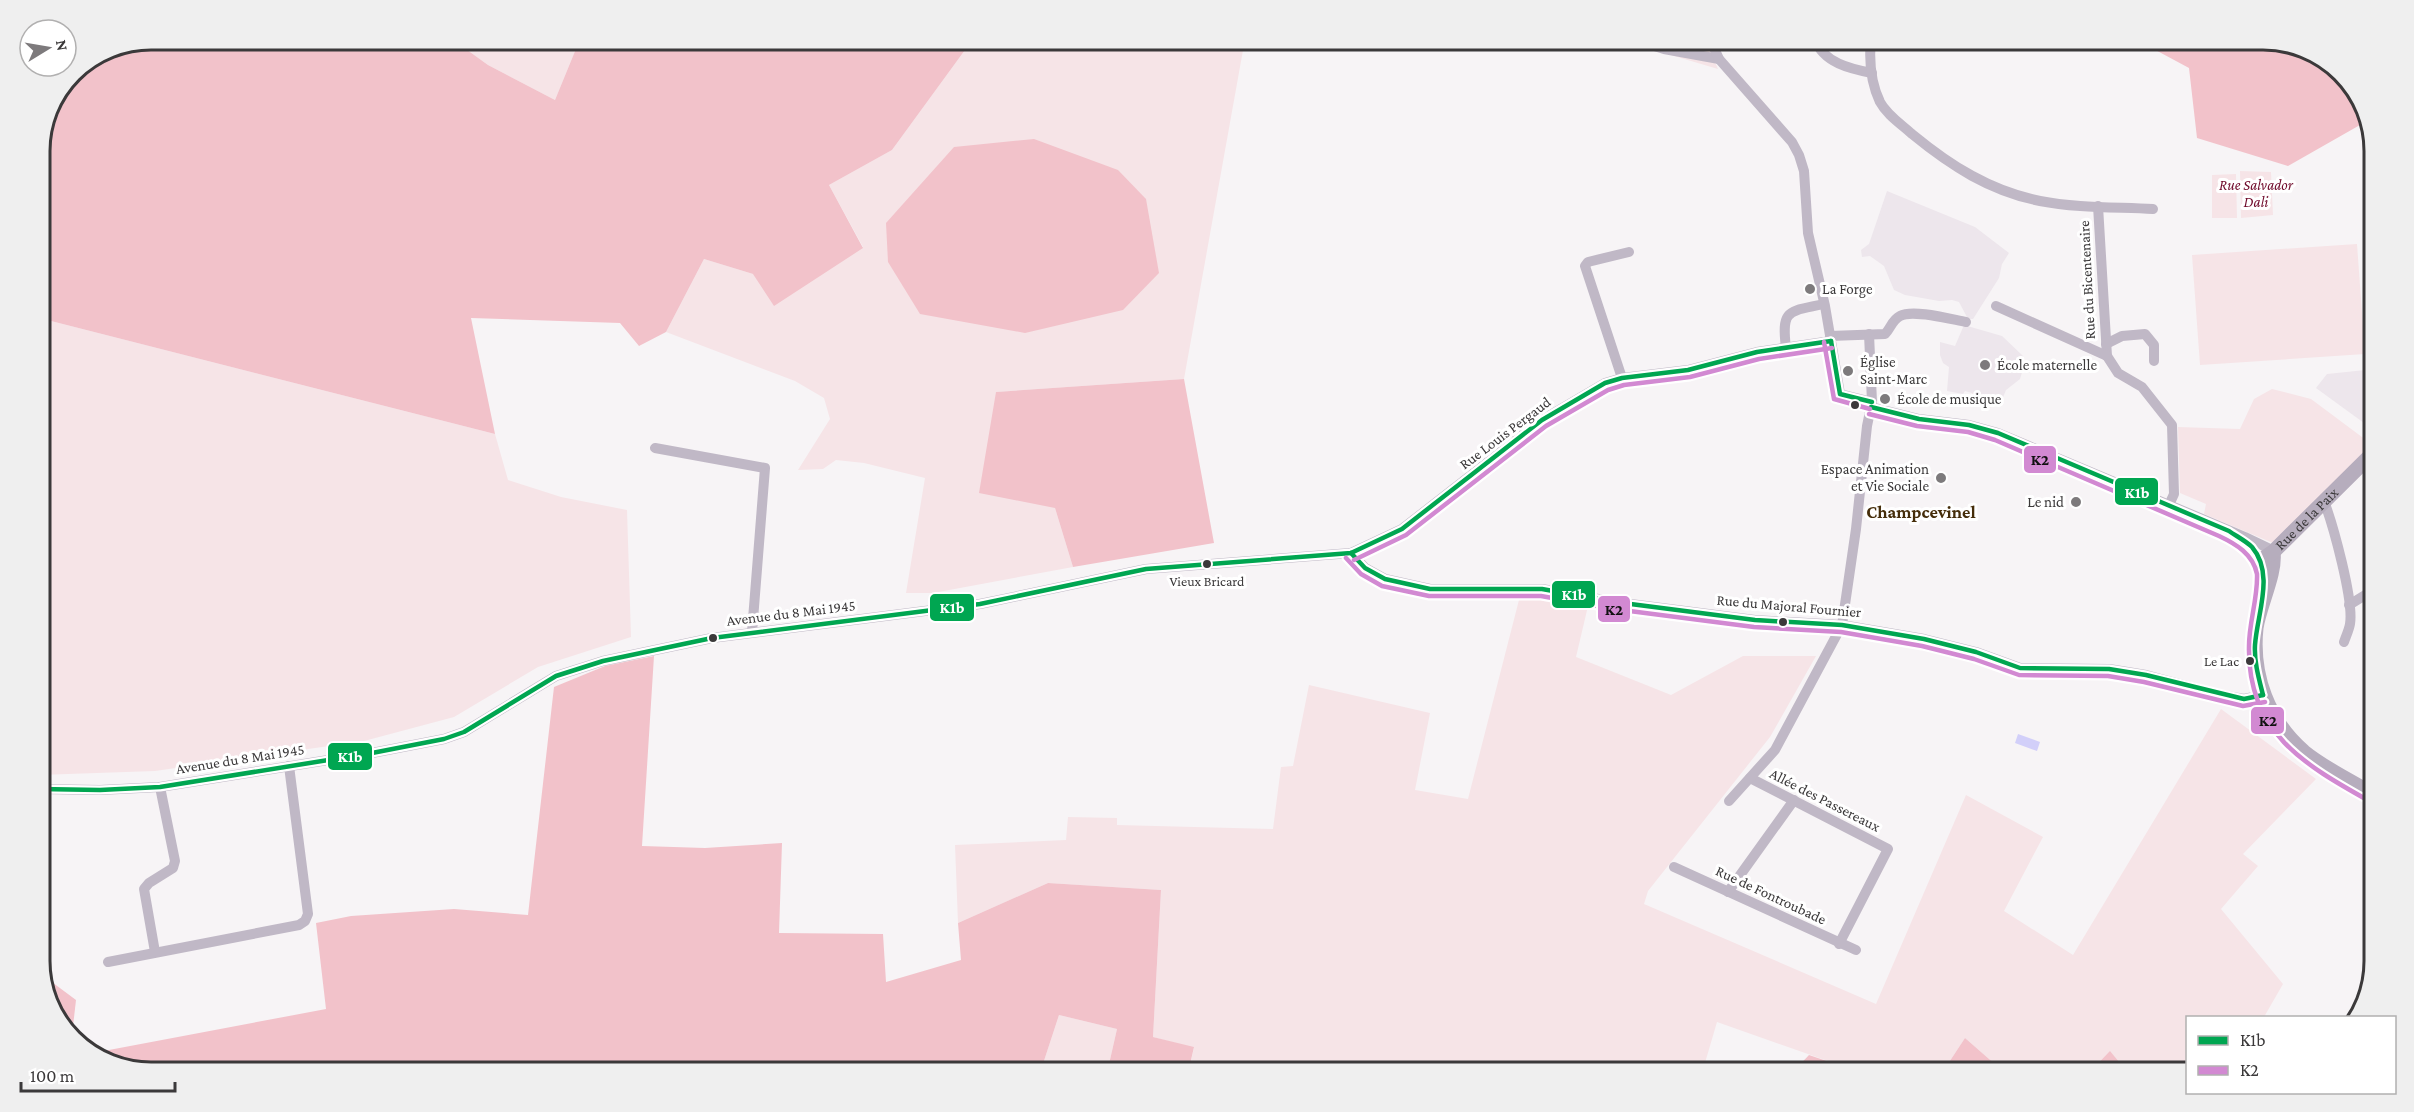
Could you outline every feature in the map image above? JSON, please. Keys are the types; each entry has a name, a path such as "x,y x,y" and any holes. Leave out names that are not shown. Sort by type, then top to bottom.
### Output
{"main road":[{"name":"Rue de la Paix","path":"2267,556 2364,462"},
{"path":"2267,556 2273,566 2263,597 2255,645 2257,672 2263,695 2281,727 2306,753 2364,788"}],"street":[{"path":"1670,50 1719,59"},
{"path":"1715,50 1719,59 1792,142 1799,155 1804,171 1808,233 1824,304 1840,394 1919,419 1969,424 1998,433 2265,547 2267,556"},
{"path":"1823,50 1828,57 1841,65 1872,73"},
{"path":"1870,50 1872,73 1880,101 1889,114 1941,158 1972,177 1994,189 2041,201 2153,208"},
{"name":"Rue du Bicentenaire","path":"2098,206 2107,356 2118,373 2142,387 2172,425 2174,494 2169,505"},
{"path":"1622,378 1585,266 1588,262 1629,252"},
{"path":"1786,348 1783,325 1789,314 1824,304"},
{"path":"1996,306 2107,356"},
{"path":"1730,801 1775,750 1842,625 1857,529 1867,426 1872,405 1869,334 1885,334 1900,315 1910,313 1966,322"},
{"path":"2106,344 2122,336 2145,333 2154,345 2154,361"},
{"name":"Rue Louis Pergaud","path":"1351,553 1388,537 1417,519 1542,420 1605,383 1622,378 1688,370 1757,352 1830,338 1869,334"},
{"path":"656,448 765,468 752,632"},
{"path":"2324,501 2331,520 2349,605 2350,623 2344,642"},
{"name":"Rue du Majoral Fournier","path":"1351,553 1365,568 1385,579 1430,589 1542,588 1615,602 1755,620 1842,625 1924,639 1976,652 2020,668 2109,669 2146,675 2244,699 2263,695"},
{"name":"Avenue du 8 Mai 1945","path":"50,789 100,790 160,787 444,739 464,732 556,676 579,668 649,651 752,632 980,604 1146,569 1351,553"},
{"path":"2349,605 2364,596"},
{"path":"108,962 299,925 305,921 308,914 289,766"},
{"name":"Allée des Passereaux","path":"1750,778 1888,849 1839,944"},
{"path":"155,952 144,889 148,883 173,868 175,861 160,787"},
{"path":"1728,892 1794,800"},
{"name":"Rue de Fontroubade","path":"1674,867 1856,950"}],"shaded area":[{"path":"151,50 467,50 488,65 555,100 575,50 965,50 892,150 829,185 863,248 774,306 753,274 704,259 666,332 639,346 620,323 471,318 495,434 50,322 50,144 53,125 70,89 84,75 112,57 131,51"},
{"path":"2155,50 2263,50 2283,51 2302,57 2325,70 2344,89 2361,124 2288,166 2197,138 2189,68"},
{"path":"1034,139 1118,170 1146,199 1159,273 1123,310 1025,333 920,314 888,262 886,223 954,147"},
{"path":"1887,191 1975,227 2009,253 2002,264 1999,278 1973,319 1968,319 1959,302 1905,295 1894,290 1884,266 1870,256 1862,257 1861,250 1869,244"},
{"name":"École maternelle","path":"1964,325 2002,336 2023,356 2020,379 2006,390 2001,402 1965,391 1963,394 1947,391 1949,367 1943,363 1940,355 1940,342 1955,346"},
{"path":"2364,370 2364,423 2316,388 2327,374"},
{"path":"1184,379 1214,543 1073,567 1055,508 979,493 996,392"},
{"path":"654,656 642,846 705,848 782,843 779,933 883,934 886,982 961,960 958,923 1048,883 1161,890 1153,1037 1194,1047 1191,1062 1110,1062 1117,1029 1059,1015 1044,1062 151,1062 131,1061 104,1051 326,1009 316,923 351,916 454,909 528,915 554,687 605,666"},
{"path":"51,982 76,1000 73,1025 60,1006"},
{"path":"1965,1038 1992,1062 1949,1062"},
{"path":"2110,1051 2119,1062 2100,1062"},
{"path":"1809,1055 1830,1062 1802,1062"}],"green space":[{"path":"467,50 575,50 555,100 488,65"},
{"path":"965,50 1243,50 1184,379 996,392 1055,508 1073,567 933,593 906,593 925,478 864,463 836,460 823,469 798,470 830,419 824,398 795,381 666,332 704,259 753,274 863,247 829,185 892,150"},
{"path":"1654,50 1710,50 1718,69"},
{"name":"Rue Salvador Dali","path":"2240,171 2271,172 2273,215 2241,218"},
{"path":"2236,174 2237,218 2212,218 2212,175"},
{"path":"2357,244 2364,354 2200,365 2192,255"},
{"path":"50,322 495,434 508,480 561,497 627,510 631,637 538,667 454,717 364,741 155,771 50,775"},
{"path":"2272,389 2311,399 2364,439 2364,452 2273,543 2204,514 2206,504 2180,493 2178,427 2240,429 2254,399"},
{"path":"1972,393 1996,401 1995,405 1989,408 1982,400 1972,400"},
{"path":"1520,596 1546,597 1588,606 1576,657 1671,695 1743,656 1816,656 1770,737 1648,891 1644,904 1876,1004 1966,795 2043,837 2004,911 2073,955 2221,709 2316,779 2243,854 2258,866 2221,909 2283,984 2265,1016 2186,1016 2186,1062 2119,1062 2110,1052 2100,1062 1992,1062 1965,1038 1949,1062 1831,1062 1717,1022 1705,1062 1191,1062 1194,1048 1153,1037 1161,890 1048,883 958,923 955,845 1066,840 1068,817 1117,818 1117,825 1273,829 1281,767 1293,766 1309,685 1430,713 1415,790 1468,799"},
{"path":"1059,1015 1117,1029 1110,1062 1044,1062"}],"water":[{"path":"2018,734 2040,742 2037,751 2015,743"}],"transit line":[{"name":"K1b","path":"1831,341 1840,394 1872,402"},
{"name":"K1b","path":"50,789 100,790 160,787 372,753 444,739 464,732 556,676 603,661 712,638 980,604 1146,569 1351,553 1402,529 1542,420 1605,383 1622,378 1688,370 1757,352 1831,341"},
{"name":"K2","path":"1824,342 1834,399 1870,409"},
{"name":"K2","path":"1354,560 1406,535 1546,426 1608,390 1624,385 1690,377 1759,359 1832,348"},
{"name":"K1b","path":"1871,407 1919,419 1969,425 1998,433 2229,531 2247,543 2259,558 2264,582 2255,651 2263,695"},
{"name":"K2","path":"1869,414 1917,426 1968,432 1995,440 2219,536 2237,546 2248,555 2257,574 2249,637 2251,676 2258,702 2269,724 2284,743 2303,759 2364,798"},
{"name":"K1b","path":"1351,553 1365,568 1385,579 1430,589 1542,589 1615,602 1755,620 1842,625 1924,639 1976,652 2020,668 2109,669 2146,675 2244,699 2263,695"},
{"name":"K2","path":"1346,558 1361,574 1382,586 1429,596 1541,596 1614,609 1754,627 1841,632 1922,646 1974,659 2019,675 2108,676 2144,682 2243,706 2265,702"}],"place":[{"name":"La Forge","path":"1810,289"},
{"name":"École maternelle","path":"1985,365"},
{"name":"Église Saint-Marc","path":"1848,371"},
{"name":"École de musique","path":"1885,399"},
{"name":"Espace Animation et Vie Sociale","path":"1941,478"},
{"name":"Le nid","path":"2076,502"},
{"name":"Vieux Bricard","path":"1207,564"},
{"name":"Le Lac","path":"2250,661"}],"district":[{"name":"Champcevinel","path":"1921,512"}]}
